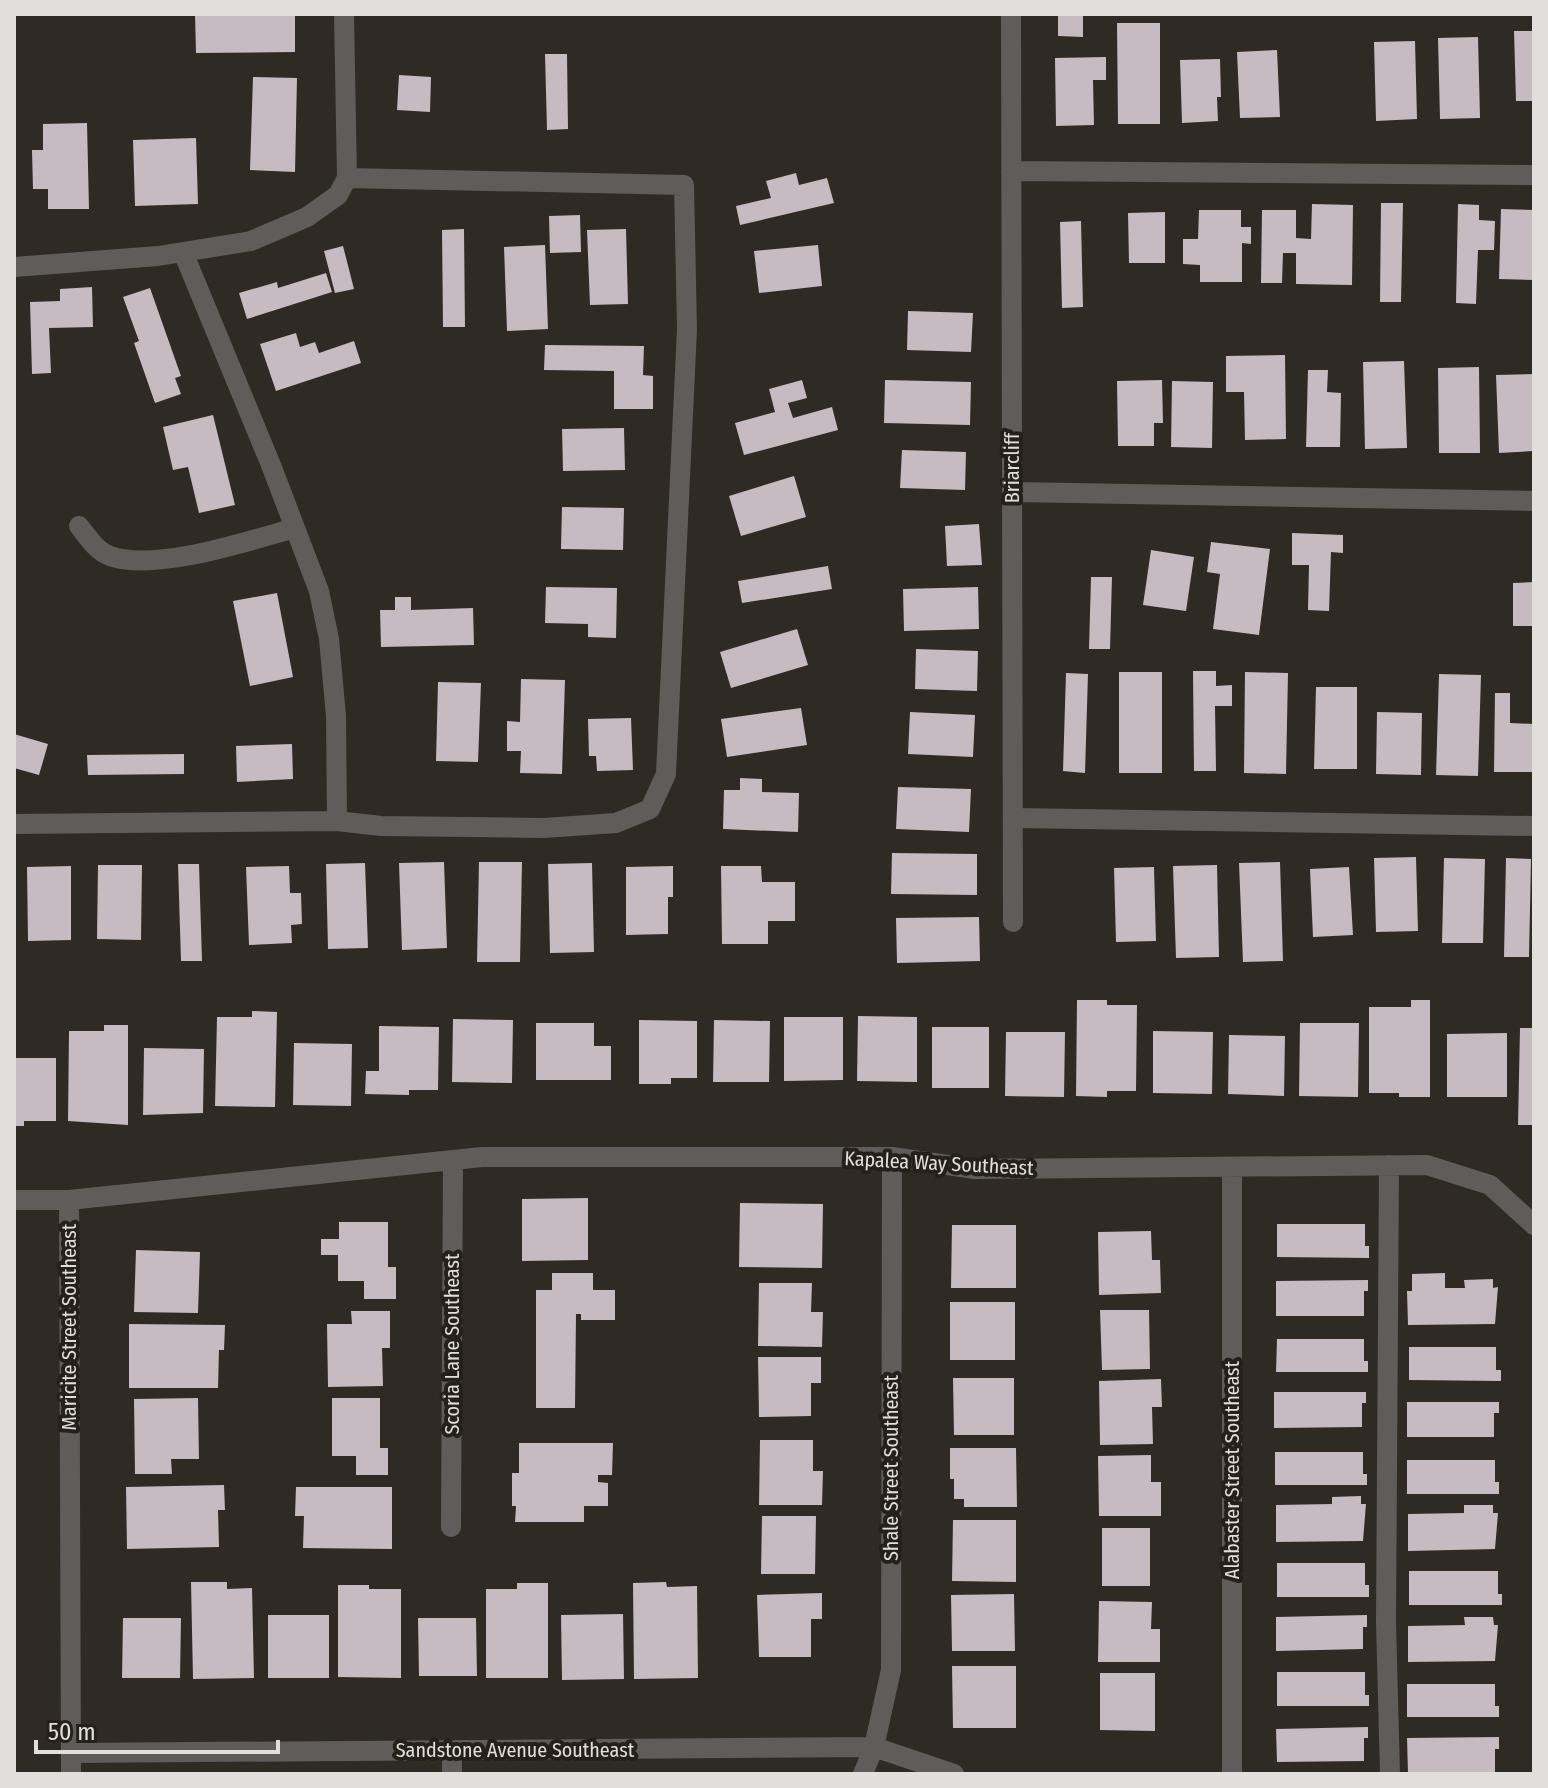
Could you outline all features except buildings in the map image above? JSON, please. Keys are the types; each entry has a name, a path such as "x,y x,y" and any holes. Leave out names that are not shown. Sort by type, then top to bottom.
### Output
{"street":[{"path":"14,267 158,256 251,241 307,217 338,195 347,178 344,14"},
{"name":"Briarcliff","path":"1011,14 1013,922"},
{"path":"1011,171 1534,175"},
{"path":"14,824 337,821 381,826 544,828 616,823 650,809 666,774 687,329 684,185 347,178"},
{"path":"183,252 319,591 329,639 336,716 337,821"},
{"path":"1012,492 1534,501"},
{"path":"79,526 97,548 110,556 158,559 203,553 295,528"},
{"path":"1013,818 1534,826"},
{"name":"Kapalea Way Southeast","path":"482,1157 892,1157 975,1169 1427,1165 1490,1185 1534,1225"},
{"name":"Maricite Street Southeast","path":"71,1774 69,1200 482,1157"},
{"name":"Shale Street Southeast","path":"863,1774 874,1747 891,1670 892,1157"},
{"name":"Scoria Lane Southeast","path":"451,1527 453,1160"},
{"path":"1389,1165 1386,1622 1390,1774"},
{"name":"Alabaster Street Southeast","path":"1232,1167 1232,1774"},
{"path":"14,1200 69,1200"},
{"name":"Sandstone Avenue Southeast","path":"71,1753 874,1747 954,1774"},
{"path":"452,1751 452,1774"}]}
